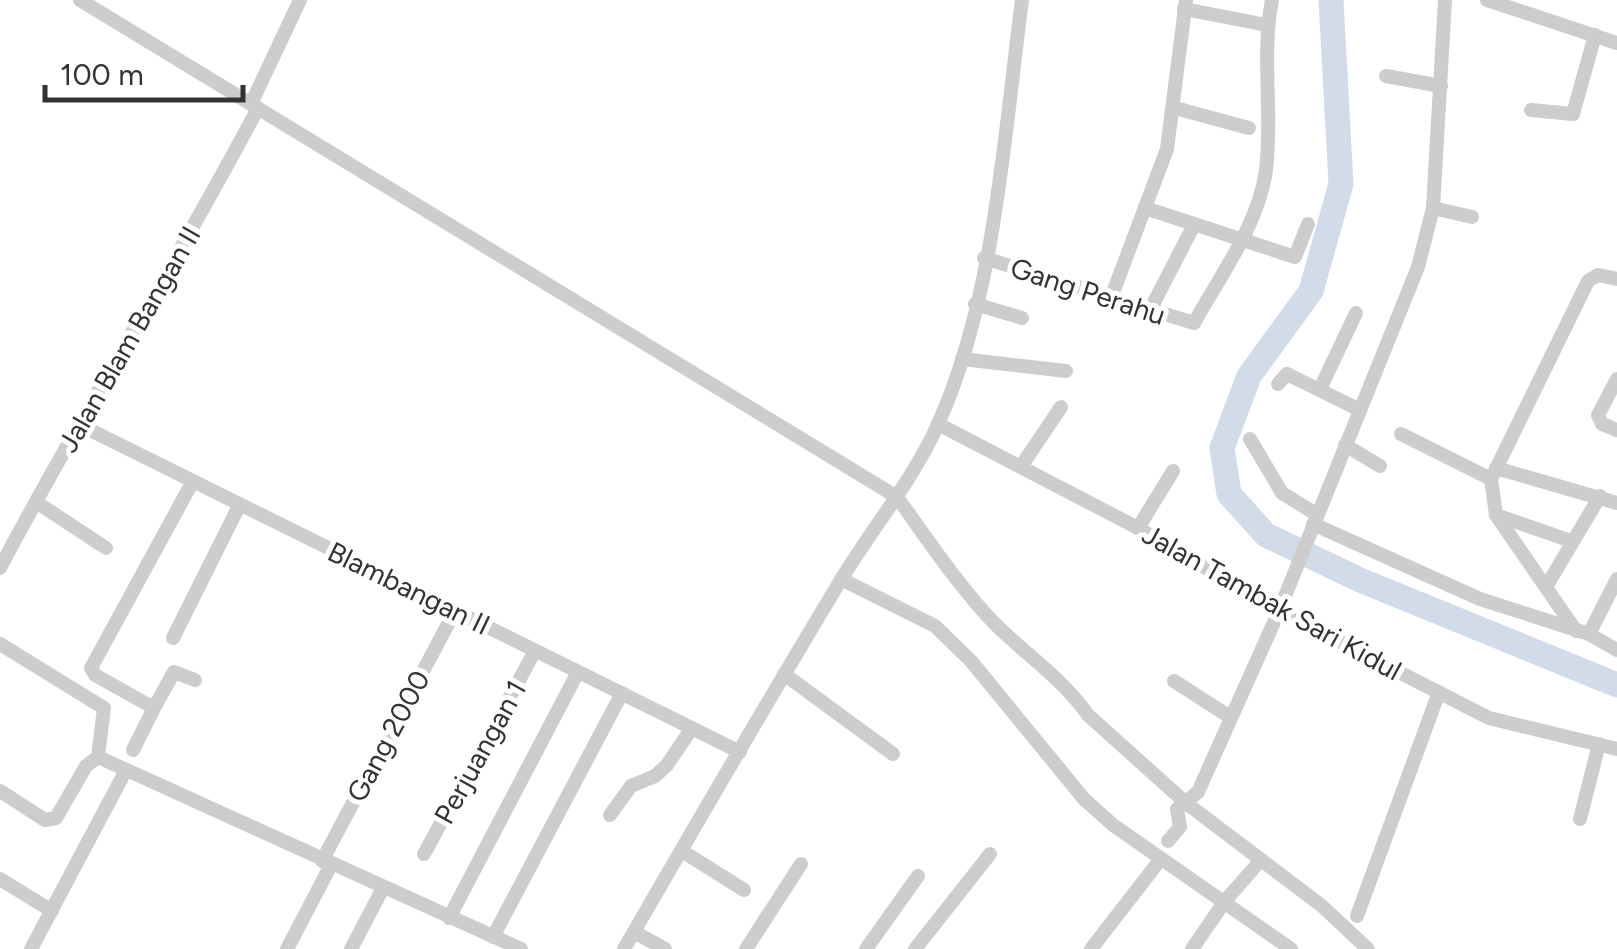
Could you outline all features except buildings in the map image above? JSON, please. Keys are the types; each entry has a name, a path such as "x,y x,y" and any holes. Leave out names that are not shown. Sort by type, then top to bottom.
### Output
{"street":[{"path":"80,0 898,497 984,612 1186,803 1322,906 1368,949"},
{"name":"Jalan Blam Bangan II","path":"0,568 78,424 182,252 255,106 300,0"},
{"path":"624,949 682,851 730,747 784,674 841,579 898,497 938,424 962,359 975,304 1022,0"},
{"path":"1241,238 1266,173 1267,25 1272,0"},
{"path":"1168,841 1180,827 1177,809 1198,792 1278,611 1418,267 1433,208 1445,0"},
{"path":"1487,0 1617,42"},
{"path":"1112,298 1161,169 1174,108 1185,4 1267,25"},
{"path":"1531,110 1572,114 1596,35"},
{"path":"1386,76 1441,86"},
{"path":"1174,108 1248,128"},
{"path":"1145,208 1298,257 1308,224"},
{"path":"1433,208 1472,217"},
{"path":"1150,310 1194,225"},
{"name":"Gang Perahu","path":"984,258 1191,324 1241,238"},
{"path":"1583,633 1496,515 1494,473 1588,281 1598,274 1617,279"},
{"path":"975,304 1022,318"},
{"path":"1320,389 1356,313"},
{"path":"962,359 1066,371"},
{"path":"1278,384 1287,374 1360,410"},
{"path":"1617,379 1598,415 1602,424 1617,430"},
{"path":"1022,465 1061,407"},
{"name":"Blambangan II","path":"78,424 730,747"},
{"name":"Jalan Tambak Sari Kidul","path":"938,424 1138,528 1278,611 1439,692 1508,725 1617,749"},
{"path":"1400,434 1494,473 1617,503"},
{"path":"1250,439 1282,493 1312,525 1480,599 1583,633 1617,650"},
{"path":"1345,444 1380,466"},
{"path":"1138,528 1173,470"},
{"path":"154,708 95,675 92,668 193,481"},
{"path":"1546,587 1600,496"},
{"path":"36,502 106,548"},
{"path":"172,638 240,504"},
{"path":"1496,515 1571,541"},
{"path":"841,579 916,614 946,634 1084,798 1160,860 1225,900 1291,949"},
{"path":"1583,633 1617,579"},
{"name":"Gang 2000","path":"287,949 455,611"},
{"path":"0,644 100,702 104,708 98,757 86,766 51,822 0,791"},
{"name":"Perjuangan 1","path":"424,854 535,650"},
{"path":"132,750 174,672 194,680"},
{"path":"448,918 578,672"},
{"path":"784,674 894,754"},
{"path":"1174,682 1230,717"},
{"path":"1357,916 1439,692"},
{"path":"493,936 622,693"},
{"path":"610,815 631,786 654,776 666,765 692,728"},
{"path":"1580,819 1598,744"},
{"path":"98,757 521,949"},
{"path":"31,949 125,772"},
{"path":"682,851 744,890"},
{"path":"914,949 990,854"},
{"path":"1091,949 1160,860"},
{"path":"1192,949 1225,900 1261,860"},
{"path":"746,949 801,864"},
{"path":"866,949 918,876"},
{"path":"0,879 52,911"},
{"path":"352,949 383,888"},
{"path":"634,932 665,949"}],"waterway":[{"path":"1331,0 1341,184 1311,291 1249,376 1222,448 1229,494 1266,535 1360,580 1617,685"}]}
